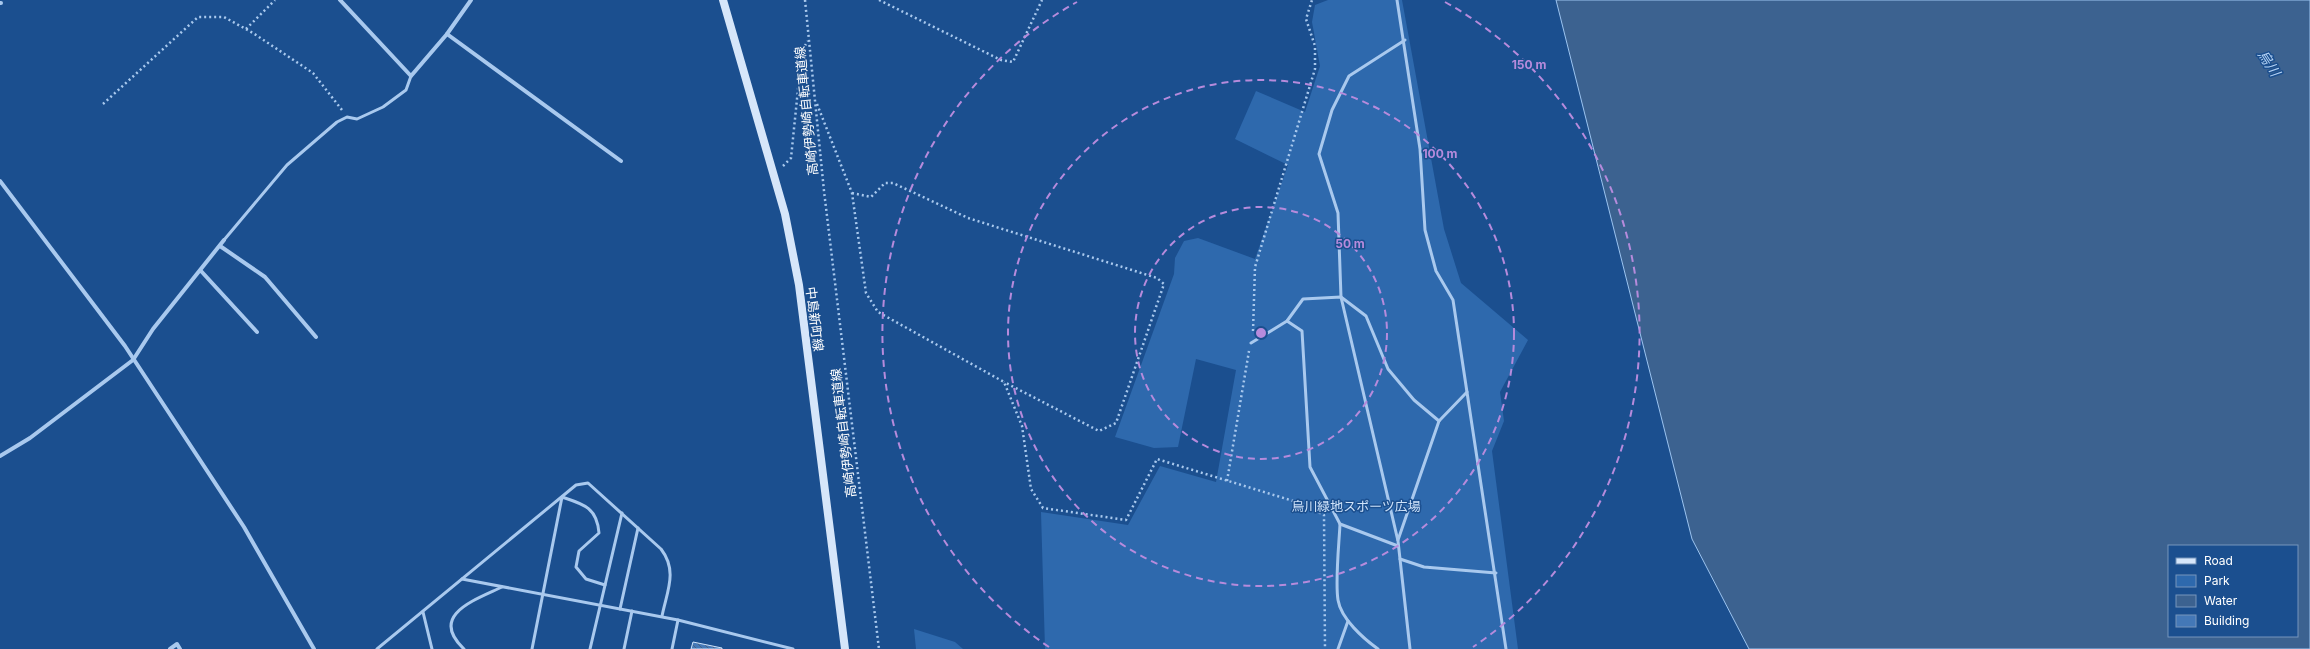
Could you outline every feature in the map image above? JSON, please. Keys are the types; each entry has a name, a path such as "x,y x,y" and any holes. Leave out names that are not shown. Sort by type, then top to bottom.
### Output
{"main road":[{"name":"中島新町線","path":"723,0 785,214 799,285 845,649"}],"street":[{"path":"340,0 411,76 447,34 471,0"},
{"path":"447,34 621,162"},
{"path":"0,181 133,360 244,527 314,649"},
{"path":"0,456 30,438 133,360 153,329 201,271 224,240"},
{"path":"220,246 265,277 316,337"},
{"path":"201,271 257,332"},
{"path":"170,649 177,644 180,649"}],"lane":[{"path":"1397,0 1405,40 1420,149 1425,230 1436,271 1453,300 1496,573 1506,649"},
{"path":"1405,40 1349,76 1332,110 1319,154 1338,213 1341,297 1398,540 1410,649"},
{"path":"224,240 287,165 337,122 347,117 357,119 383,107 406,90 411,76"},
{"path":"1251,343 1287,321 1303,299 1341,297 1366,316 1388,369 1414,400 1439,421"},
{"path":"1287,321 1302,330 1310,468 1340,524 1338,601 1348,621 1364,639 1378,649"},
{"path":"1398,540 1439,421 1467,392"},
{"path":"377,649 576,485 588,483 661,549 669,559 672,571 662,616"},
{"path":"562,497 580,502 592,510 598,520 599,532 579,551 576,567 586,579 605,585"},
{"path":"532,649 562,497"},
{"path":"590,649 622,513"},
{"path":"1340,524 1398,546"},
{"path":"620,609 638,528"},
{"path":"1400,559 1424,567 1496,573"},
{"path":"462,579 662,616 793,649"},
{"path":"464,649 453,637 450,627 454,615 464,606 502,587"},
{"path":"624,649 632,611"},
{"path":"423,612 432,649"},
{"path":"672,649 678,620"},
{"path":"1338,649 1348,621"}],"path":[{"path":"246,30 275,0"},
{"name":"高崎伊勢崎自転車道線","path":"805,0 808,40 817,104 825,199 879,649"},
{"path":"879,0 1001,60 1014,62 1042,0"},
{"path":"1227,481 1251,343 1255,267 1315,69 1315,46 1306,19 1312,0"},
{"path":"103,104 198,17 224,17 313,74 347,117"},
{"path":"773,172 791,158 802,50 808,40"},
{"path":"817,104 852,193 866,293 878,312 1004,382 1099,431 1116,423 1164,284 1157,278 968,218 893,183 885,183 871,197 852,193"},
{"path":"1004,382 1022,426 1031,489 1043,508 1126,520 1157,459 1303,504 1324,515 1325,649"}],"green space":[{"name":"烏川緑地スポーツ広場","path":"1328,0 1402,0 1444,229 1461,283 1528,340 1500,392 1504,421 1492,451 1518,649 1045,649 1041,512 1128,525 1160,466 1216,482 1236,370 1196,359 1178,447 1154,448 1115,437 1174,274 1175,258 1184,241 1198,238 1255,259 1288,165 1235,139 1256,91 1305,112 1320,66 1312,22 1315,5"},
{"path":"914,629 955,642 963,649 916,649"}],"water":[{"name":"烏川","path":"1556,0 2310,0 2310,649 1749,649 1692,539"}],"building":[{"path":"693,642 722,648 722,649 691,649"}]}
